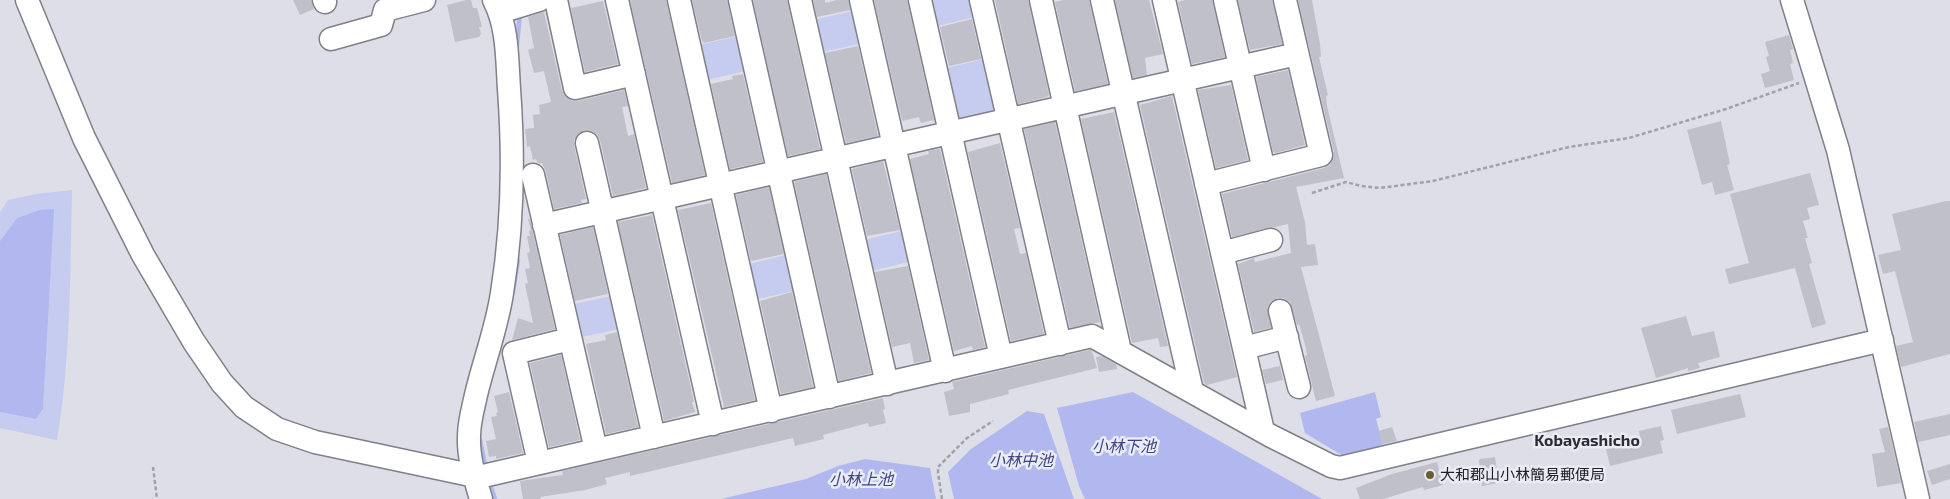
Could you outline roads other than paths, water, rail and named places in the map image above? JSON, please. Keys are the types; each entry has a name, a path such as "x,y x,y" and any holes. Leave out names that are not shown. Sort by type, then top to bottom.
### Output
{"street":[{"path":"28,0 84,138 143,255 194,342 222,383 244,407 277,429 316,442 483,475 829,398 1092,336 1263,431 1332,466 1340,468 1347,468 1882,340"},
{"path":"331,39 381,26 384,5 424,0"},
{"path":"481,499 483,475 468,438 470,420 484,363 498,318 511,227 509,98 506,46 501,7 543,0 575,88 634,74"},
{"path":"617,0 713,424"},
{"path":"678,0 771,411"},
{"path":"740,0 829,398"},
{"path":"800,0 886,384"},
{"path":"861,0 945,370"},
{"path":"920,0 1001,357"},
{"path":"981,0 1060,344"},
{"path":"1041,0 1120,351"},
{"path":"1102,0 1192,392"},
{"path":"1164,0 1263,431"},
{"path":"1225,0 1264,170"},
{"path":"1206,184 1321,155 1285,0"},
{"path":"1792,0 1817,77 1848,188 1918,499"},
{"path":"544,225 1297,54"},
{"path":"587,143 654,437"},
{"path":"533,175 596,450"},
{"path":"1222,252 1271,240"},
{"path":"1280,311 1292,342 1300,387"},
{"path":"538,463 514,353 570,339"},
{"path":"1244,348 1292,342"}],"water":[{"path":"54,209 43,409 36,419 0,412 0,241 17,218 40,210"},
{"name":"小林下池","path":"1133,392 1322,499 1085,499 1079,486 1057,408"},
{"path":"1375,392 1381,417 1376,419 1383,445 1343,456 1305,433 1300,413"},
{"name":"小林中池","path":"1027,411 1044,414 1074,499 954,499 948,472 971,449"},
{"name":"小林上池","path":"865,459 930,468 936,499 721,499 806,479 838,466"}],"waterway":[{"path":"517,45 520,13"},
{"path":"513,292 518,260"},
{"path":"480,440 486,469"},
{"path":"489,481 495,499"}],"place":[{"name":"大和郡山小林簡易郵便局","path":"1430,475"}],"district":[{"name":"Kobayashicho","path":"1587,441"}]}
